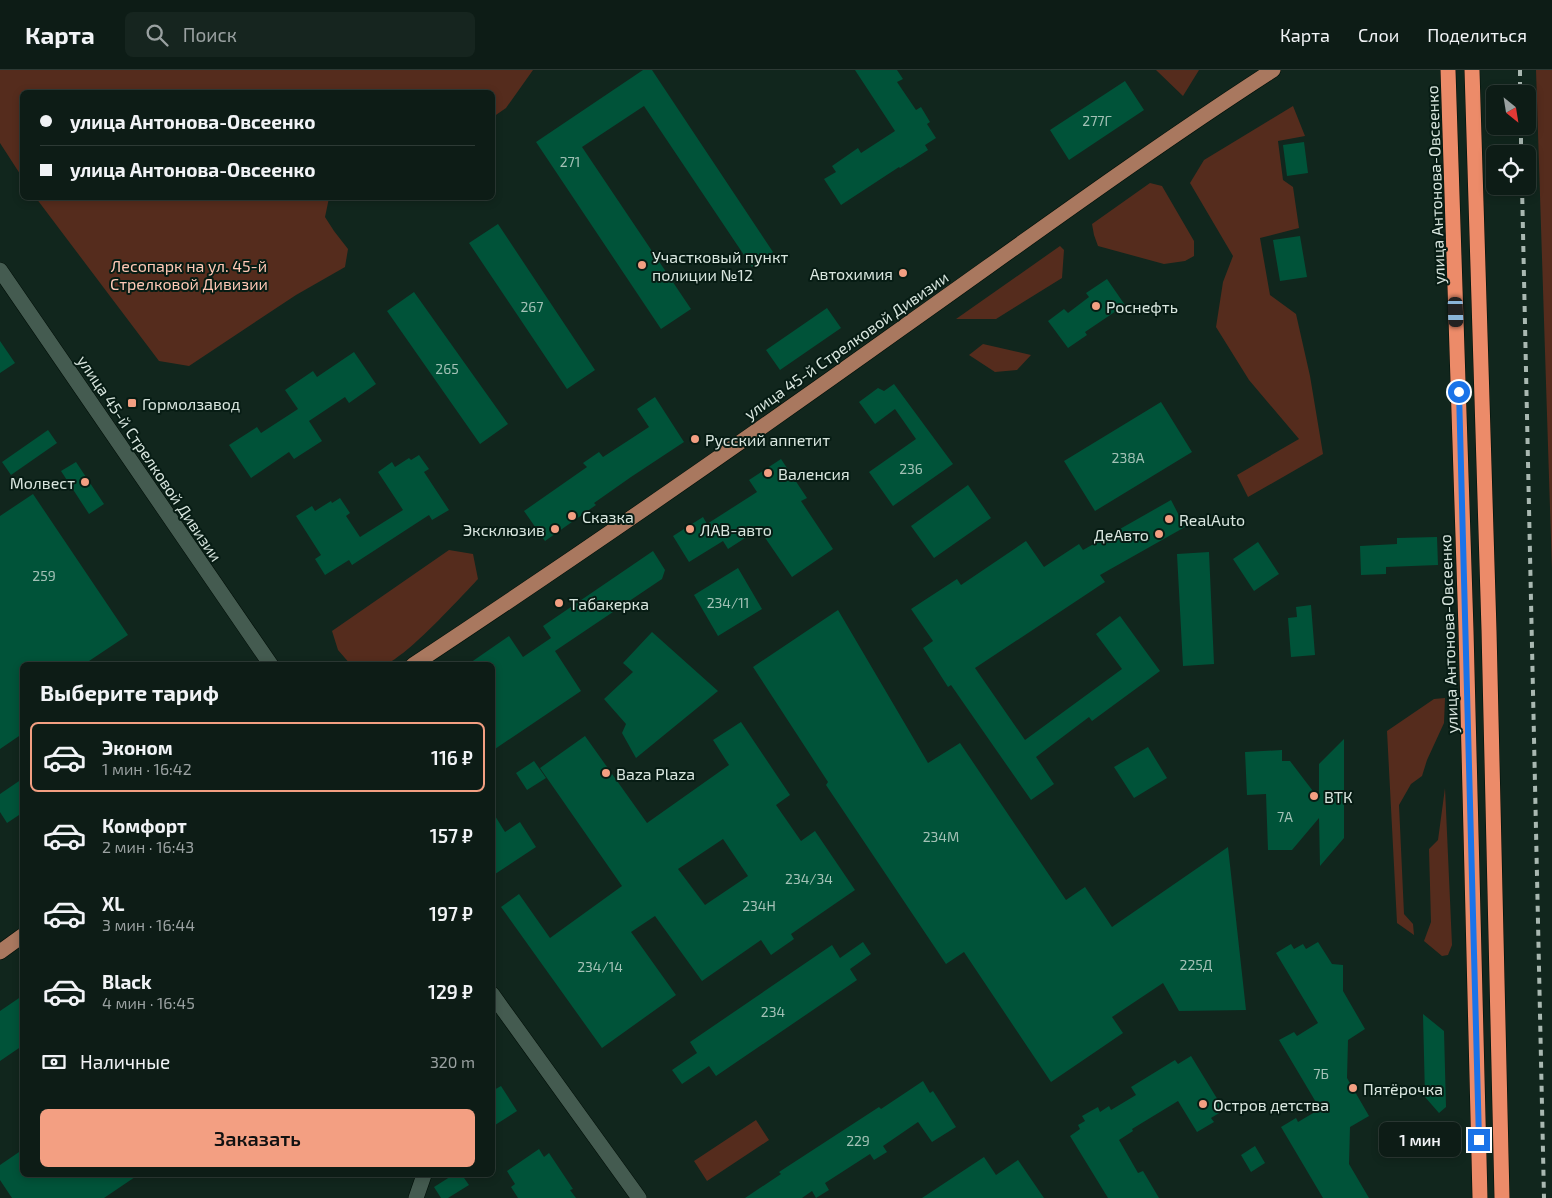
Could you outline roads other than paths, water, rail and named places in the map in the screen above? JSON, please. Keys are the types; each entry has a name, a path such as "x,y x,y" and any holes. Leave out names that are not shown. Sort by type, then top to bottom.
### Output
{"highway":[{"name":"улица Антонова-Овсеенко","path":"1448,70 1466,637 1480,1198"},
{"path":"1472,70 1489,630 1502,1198"}],"main road":[{"name":"улица 45-й Стрелковой Дивизии","path":"418,662 518,596 864,355 1254,76 1273,70"},
{"path":"0,952 20,937"}],"street":[{"name":"улица 45-й Стрелковой Дивизии","path":"0,270 269,662"},
{"path":"495,998 639,1198"},
{"path":"416,1198 423,1177"}],"railway":[{"path":"1520,70 1520,85"},
{"path":"1521,135 1521,145"},
{"path":"1522,195 1544,1198"}],"place":[{"name":"Участковый пункт полиции №12","path":"642,265"},
{"name":"Автохимия","path":"903,273"},
{"name":"Роснефть","path":"1096,306"},
{"name":"Гормолзавод","path":"132,403"},
{"name":"Русский аппетит","path":"695,439"},
{"name":"Валенсия","path":"768,473"},
{"name":"Молвест","path":"85,482"},
{"name":"Сказка","path":"572,516"},
{"name":"RealAuto","path":"1169,519"},
{"name":"Эксклюзив","path":"555,529"},
{"name":"ЛАВ-авто","path":"690,529"},
{"name":"ДеАвто","path":"1159,534"},
{"name":"Табакерка","path":"559,603"},
{"name":"Baza Plaza","path":"606,773"},
{"name":"ВТК","path":"1314,796"},
{"name":"Пятёрочка","path":"1353,1088"},
{"name":"Остров детства","path":"1203,1104"}],"park label":[{"name":"Лесопарк на ул. 45-й Стрелковой Дивизии","path":"189,274"}]}
